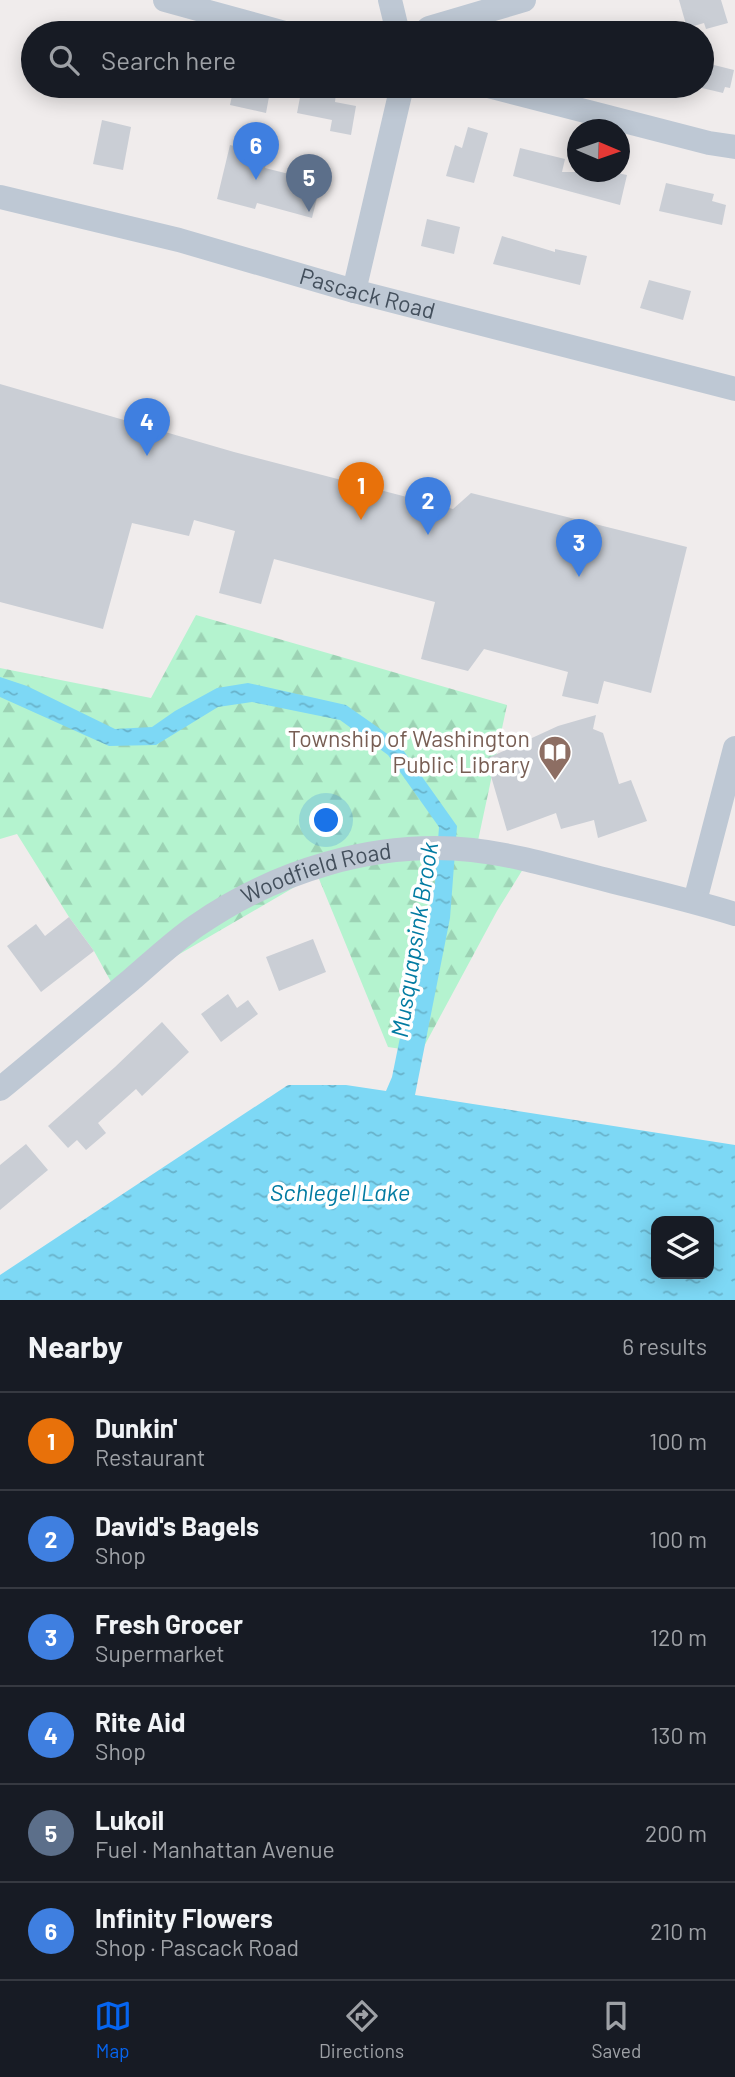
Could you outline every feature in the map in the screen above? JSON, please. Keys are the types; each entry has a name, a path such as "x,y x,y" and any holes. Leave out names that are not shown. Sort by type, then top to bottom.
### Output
{"street":[{"path":"166,0 242,21"},
{"path":"390,0 395,21"},
{"path":"453,21 524,0"},
{"path":"354,291 399,98"},
{"path":"535,98 709,143 735,147"},
{"name":"Pascack Road","path":"0,197 179,240 354,291 735,389"},
{"path":"695,901 735,748"},
{"name":"Woodfield Road","path":"0,1089 195,926 243,897 290,875 334,862 385,851 462,849 512,856 695,901 735,914"}],"green space":[{"path":"196,615 507,705 476,850 528,861 497,911 421,1052 388,1047 317,874 116,991 94,951 69,917 17,834 0,839 0,668 151,698"}],"water":[{"name":"Schlegel Lake","path":"0,677 27,686 115,729 152,727 217,688 248,683 346,705 396,740 457,826 450,918 415,1095 735,1145 735,1300 0,1300 0,1275 288,1085 346,1085 386,1091 392,1077 405,1013 417,972 435,882 439,827 388,755 340,720 252,702 218,707 156,745 109,746 0,697"}],"building":[{"path":"679,0 721,0 728,23 714,27 714,21 685,21"},
{"path":"714,65 734,70 730,88 725,87 723,93 714,91"},
{"path":"231,98 269,98 266,113 230,105"},
{"path":"300,98 335,98 335,102 356,106 351,135 330,131 332,120 297,113"},
{"path":"102,120 131,127 123,170 93,164"},
{"path":"468,127 488,133 474,183 446,176 455,145 462,148"},
{"path":"230,145 269,154 265,168 321,182 312,218 257,203 255,209 217,199"},
{"path":"520,148 565,159 562,172 567,172 567,182 625,182 620,205 513,176"},
{"path":"666,183 714,194 712,201 726,205 722,225 659,211"},
{"path":"427,219 460,227 454,254 421,246"},
{"path":"502,236 555,252 555,249 587,256 580,285 493,264"},
{"path":"649,280 691,291 683,320 640,308"},
{"path":"0,384 234,452 453,509 471,493 687,547 651,693 604,681 598,704 562,696 568,672 484,649 468,671 421,659 435,602 274,559 261,604 219,593 235,531 194,520 189,536 132,523 103,629 0,602"},
{"name":"Township of Washington Public Library","path":"596,715 593,729 603,733 619,784 631,780 647,821 598,838 594,820 561,829 556,813 507,831 486,759 558,726"},
{"path":"69,917 94,951 41,992 7,946 36,924 45,936"},
{"path":"313,939 326,972 279,991 266,957"},
{"path":"228,994 237,1008 248,1000 258,1014 221,1042 201,1014"},
{"path":"162,1022 189,1052 142,1096 136,1089 98,1123 106,1133 86,1150 77,1140 68,1148 48,1126"},
{"path":"26,1144 48,1170 0,1210 0,1165"}],"place":[{"name":"Infinity Flowers","path":"256,180"},
{"name":"Lukoil","path":"309,212"},
{"name":"Rite Aid","path":"147,456"},
{"name":"Dunkin'","path":"361,520"},
{"name":"David's Bagels","path":"428,535"},
{"name":"Fresh Grocer","path":"579,577"},
{"name":"Township of Washington Public Library","path":"555,782"}],"water label":[{"name":"Musquapsink Brook","path":"415,940"}]}
